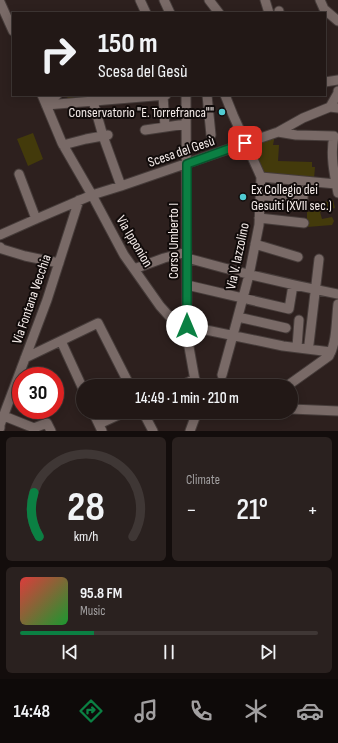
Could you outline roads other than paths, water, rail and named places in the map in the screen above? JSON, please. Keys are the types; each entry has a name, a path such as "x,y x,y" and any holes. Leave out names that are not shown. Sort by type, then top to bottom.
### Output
{"street":[{"path":"140,0 146,12"},
{"path":"164,0 170,12"},
{"path":"209,0 218,12"},
{"path":"265,0 269,12"},
{"path":"320,0 324,9 338,21"},
{"path":"0,2 12,29"},
{"path":"326,82 338,80"},
{"path":"334,108 338,91"},
{"path":"44,100 54,96"},
{"path":"44,100 92,101 151,96"},
{"path":"163,96 165,127"},
{"name":"Corso Umberto I","path":"186,96 187,331 195,379"},
{"path":"207,96 211,135"},
{"name":"Via V. Iazzolino","path":"222,375 249,275 259,225 261,177 225,96"},
{"name":"Via Ipponion","path":"44,100 63,145 124,255 160,306 187,331"},
{"path":"92,101 121,186"},
{"name":"Scesa del Gesù","path":"0,235 92,195 278,132 303,118 334,108"},
{"path":"145,130 186,124"},
{"path":"261,177 337,188 334,170 335,140 278,132"},
{"path":"63,145 105,136"},
{"path":"19,174 36,219"},
{"path":"260,195 304,200 304,188"},
{"name":"Via Fontana Vecchia","path":"0,428 47,300 79,200"},
{"path":"260,218 304,223"},
{"path":"255,244 298,257"},
{"path":"0,247 2,249 25,256 59,263"},
{"path":"134,269 164,258 187,255 249,275 338,294"},
{"path":"309,344 319,259"},
{"path":"187,285 289,309 293,285"},
{"path":"297,379 329,356 334,345 338,304"},
{"path":"238,317 286,328"},
{"path":"297,347 299,320"},
{"path":"25,358 98,323 126,379"},
{"path":"187,331 233,336 283,346 297,347 334,345"},
{"path":"61,341 78,379"},
{"path":"298,409 338,411"},
{"path":"4,416 34,428 47,424 51,431"},
{"path":"100,428 114,419"},
{"path":"147,419 153,431"},
{"path":"190,431 194,419"}],"place":[{"name":"Conservatorio \"E. Torrefranca\"\"","path":"222,112"},
{"name":"Ex Collegio dei Gesuiti (XVII sec.)","path":"243,197"}]}
